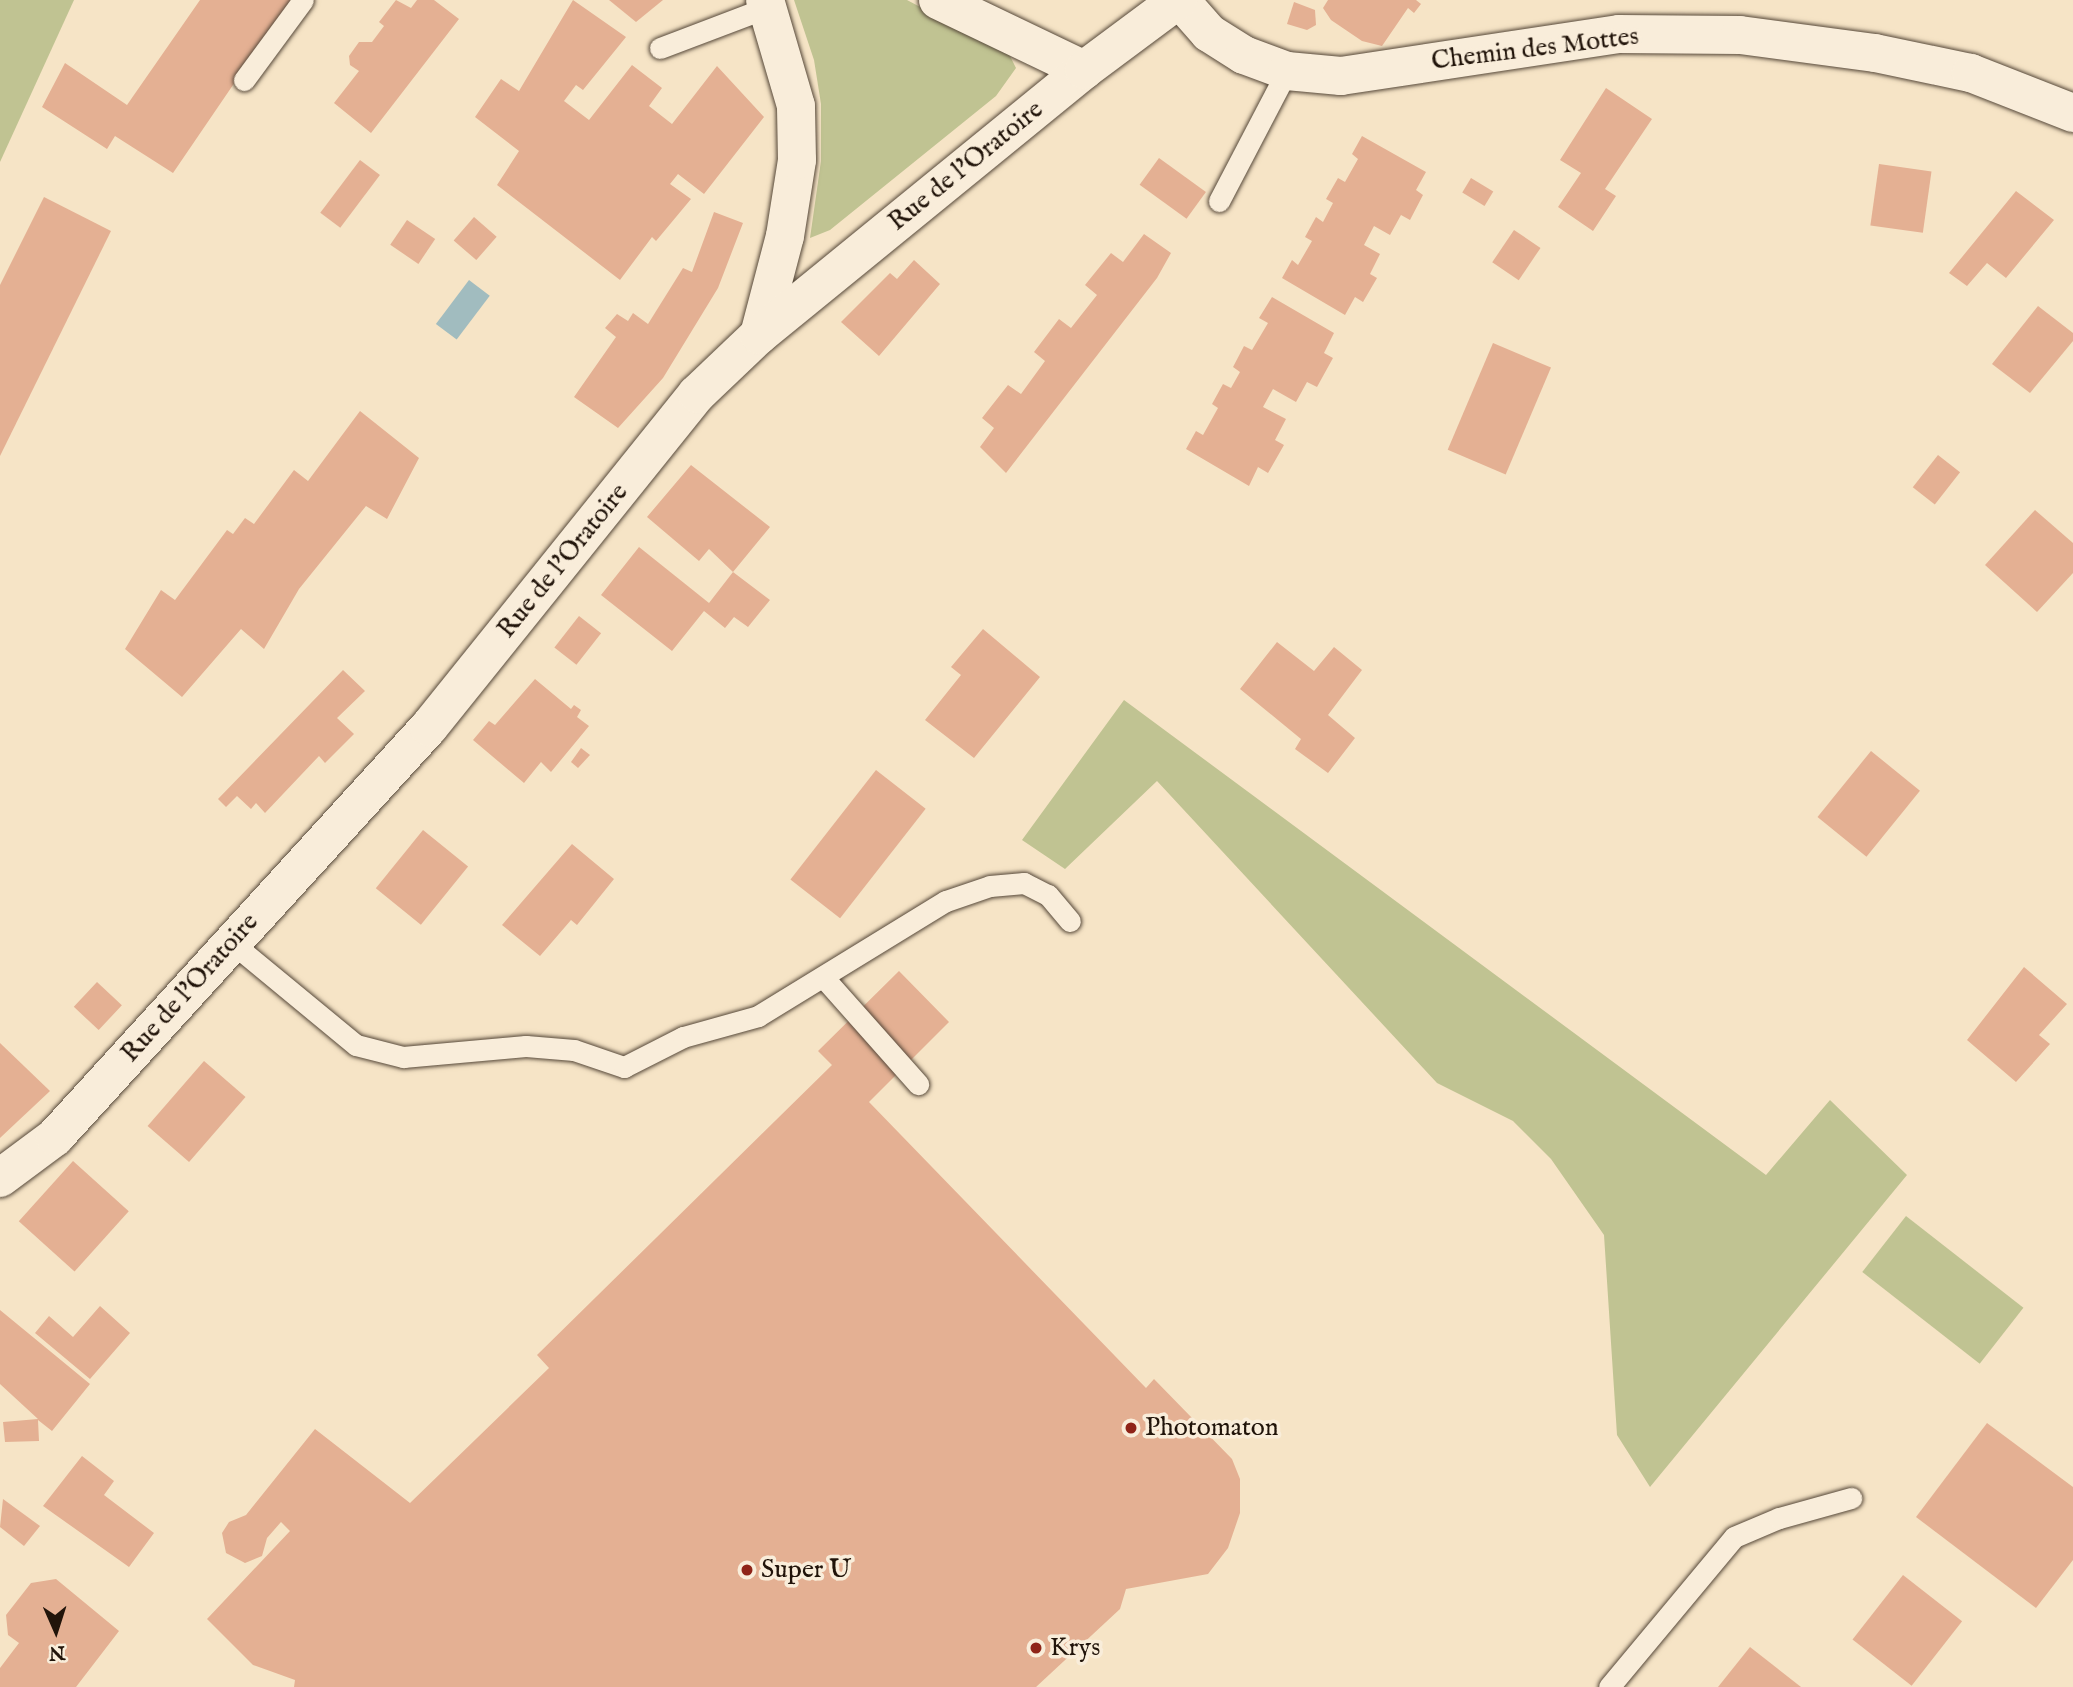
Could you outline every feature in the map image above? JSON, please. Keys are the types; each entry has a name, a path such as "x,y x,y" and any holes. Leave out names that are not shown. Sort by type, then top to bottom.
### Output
{"street":[{"path":"938,0 1084,70"},
{"name":"Rue de l'Oratoire","path":"0,1178 55,1137 429,727 697,394 759,335 1084,70 1179,0"},
{"name":"Chemin des Mottes","path":"1179,0 1209,33 1244,55 1287,71 1341,76 1619,34 1740,35 1875,53 1972,73 2073,113"},
{"path":"759,335 785,236 797,160 796,106 767,4"}],"lane":[{"path":"244,80 303,0"},
{"path":"660,48 767,4"},
{"path":"1219,201 1287,71"},
{"path":"231,942 356,1045 403,1057 526,1046 574,1050 624,1067 684,1037 758,1016 946,901 990,886 1024,883 1048,895 1070,921"},
{"path":"824,978 919,1084"},
{"path":"1609,1687 1734,1537 1779,1518 1851,1498"}],"green space":[{"path":"0,0 74,0 0,162"},
{"path":"794,0 907,0 1009,54 1016,68 996,96 830,230 810,238 821,161 821,104 814,60"},
{"path":"1124,700 1766,1175 1830,1100 1907,1175 1650,1487 1617,1435 1604,1235 1551,1159 1513,1121 1437,1083 1157,781 1065,869 1022,840"},
{"path":"1906,1216 2023,1308 1980,1364 1862,1272"}],"water":[{"path":"469,280 490,296 457,340 436,324"}],"building":[{"path":"200,0 291,0 173,173 115,136 107,149 42,107 65,63 127,105"},
{"path":"396,0 411,8 417,0 434,0 459,19 371,133 334,103 359,71 350,65 349,56 359,42 372,42 384,26 379,22"},
{"path":"573,0 626,37 583,90 576,85 564,101 589,120 632,65 662,88 649,106 672,124 717,66 764,117 704,194 678,174 670,184 691,199 656,241 652,237 620,280 497,185 519,151 475,117 501,79 519,91"},
{"path":"609,0 663,0 636,22"},
{"path":"1328,0 1416,0 1421,4 1414,13 1408,8 1382,46 1362,41 1331,20 1323,8"},
{"path":"1294,2 1315,10 1316,25 1307,30 1287,24"},
{"path":"1606,88 1652,119 1605,189 1616,196 1593,231 1558,207 1581,173 1560,160"},
{"path":"1362,136 1426,172 1416,190 1423,195 1410,220 1401,215 1390,235 1374,226 1364,245 1380,254 1370,274 1377,278 1363,302 1355,297 1345,315 1282,278 1292,260 1298,265 1312,241 1305,237 1316,217 1323,222 1333,203 1326,199 1338,178 1345,182 1358,159 1352,154"},
{"path":"1159,158 1206,192 1187,219 1140,185"},
{"path":"360,160 380,175 340,228 320,213"},
{"path":"1879,164 1931,171 1923,233 1870,225"},
{"path":"1471,178 1493,191 1485,206 1462,193"},
{"path":"2016,191 2054,220 2006,278 1987,263 1967,286 1949,273"},
{"path":"44,197 111,231 0,456 0,285"},
{"path":"714,212 743,223 718,288 663,378 618,428 574,397 616,337 605,328 617,314 628,321 633,313 648,324 683,268 692,272"},
{"path":"474,217 497,237 476,260 454,240"},
{"path":"407,220 435,239 418,264 390,245"},
{"path":"1514,230 1541,248 1519,280 1492,262"},
{"path":"1144,234 1171,253 1157,278 1006,473 980,447 994,428 982,418 1008,385 1021,394 1045,361 1034,352 1059,319 1071,328 1097,295 1085,285 1111,253 1123,262"},
{"path":"914,260 940,284 879,356 841,322 890,273 897,279"},
{"path":"1272,297 1334,333 1324,353 1333,358 1317,387 1307,382 1296,402 1273,389 1263,407 1286,419 1275,440 1284,445 1268,473 1258,467 1249,486 1186,449 1196,431 1203,435 1218,408 1212,404 1223,384 1231,388 1240,372 1233,367 1244,346 1252,350 1268,323 1259,318"},
{"path":"2038,306 2073,333 2073,341 2030,393 1992,364"},
{"path":"1493,343 1551,368 1506,474 1448,450"},
{"path":"360,411 419,458 387,519 366,506 299,589 264,649 241,629 182,697 125,649 161,590 175,600 227,530 233,534 245,518 254,524 294,470 308,481"},
{"path":"1938,455 1960,472 1935,505 1913,487"},
{"path":"691,465 770,527 733,572 709,549 699,561 647,517"},
{"path":"2035,510 2073,543 2073,573 2037,612 1985,565"},
{"path":"639,547 709,603 733,572 770,600 748,627 734,617 725,628 704,611 672,651 601,595"},
{"path":"579,616 601,633 576,665 554,648"},
{"path":"983,629 1040,677 974,758 925,720 961,675 951,667"},
{"path":"1277,642 1314,671 1334,647 1362,670 1328,715 1355,738 1328,773 1295,749 1301,739 1240,689"},
{"path":"343,670 365,691 337,718 354,734 325,763 319,756 265,813 256,803 251,809 237,796 226,807 218,799"},
{"path":"535,679 571,709 574,705 581,710 577,717 589,726 551,772 541,762 524,783 473,740 489,721 495,725"},
{"path":"581,748 590,755 578,768 571,762"},
{"path":"1871,751 1920,791 1866,857 1818,817"},
{"path":"876,770 926,809 840,918 790,880"},
{"path":"423,830 468,867 421,925 376,888"},
{"path":"572,844 614,879 577,925 571,920 540,956 502,925"},
{"path":"2024,967 2067,1004 2039,1035 2050,1044 2016,1082 1967,1040"},
{"path":"899,971 949,1022 869,1102 1146,1388 1154,1379 1232,1459 1240,1479 1240,1513 1228,1548 1208,1574 1126,1589 1120,1609 1036,1687 294,1687 295,1680 253,1665 207,1619 290,1531 281,1522 267,1538 262,1556 245,1563 226,1553 222,1533 229,1522 246,1515 315,1429 410,1503 549,1368 537,1355 832,1065 818,1051"},
{"path":"97,982 122,1005 99,1030 74,1007"},
{"path":"0,1043 50,1091 0,1138"},
{"path":"204,1061 246,1097 189,1162 148,1126"},
{"path":"73,1161 129,1211 75,1271 19,1221"},
{"path":"100,1306 130,1333 90,1379 35,1333 49,1316 73,1337"},
{"path":"0,1310 90,1384 52,1431 38,1420 39,1441 5,1442 3,1422 38,1419 0,1384"},
{"path":"1987,1423 2073,1487 2073,1560 2036,1608 1916,1517"},
{"path":"82,1456 114,1481 104,1495 154,1533 129,1567 43,1506"},
{"path":"3,1499 40,1526 24,1546 0,1527"},
{"path":"1903,1575 1962,1621 1912,1686 1853,1640"},
{"path":"56,1579 119,1631 76,1687 0,1687 0,1668 19,1643 8,1635 6,1615 31,1583"},
{"path":"1750,1647 1801,1687 1718,1687"}],"place":[{"name":"Photomaton","path":"1131,1428"},
{"name":"Super U","path":"747,1570"},
{"name":"Krys","path":"1036,1648"}]}
